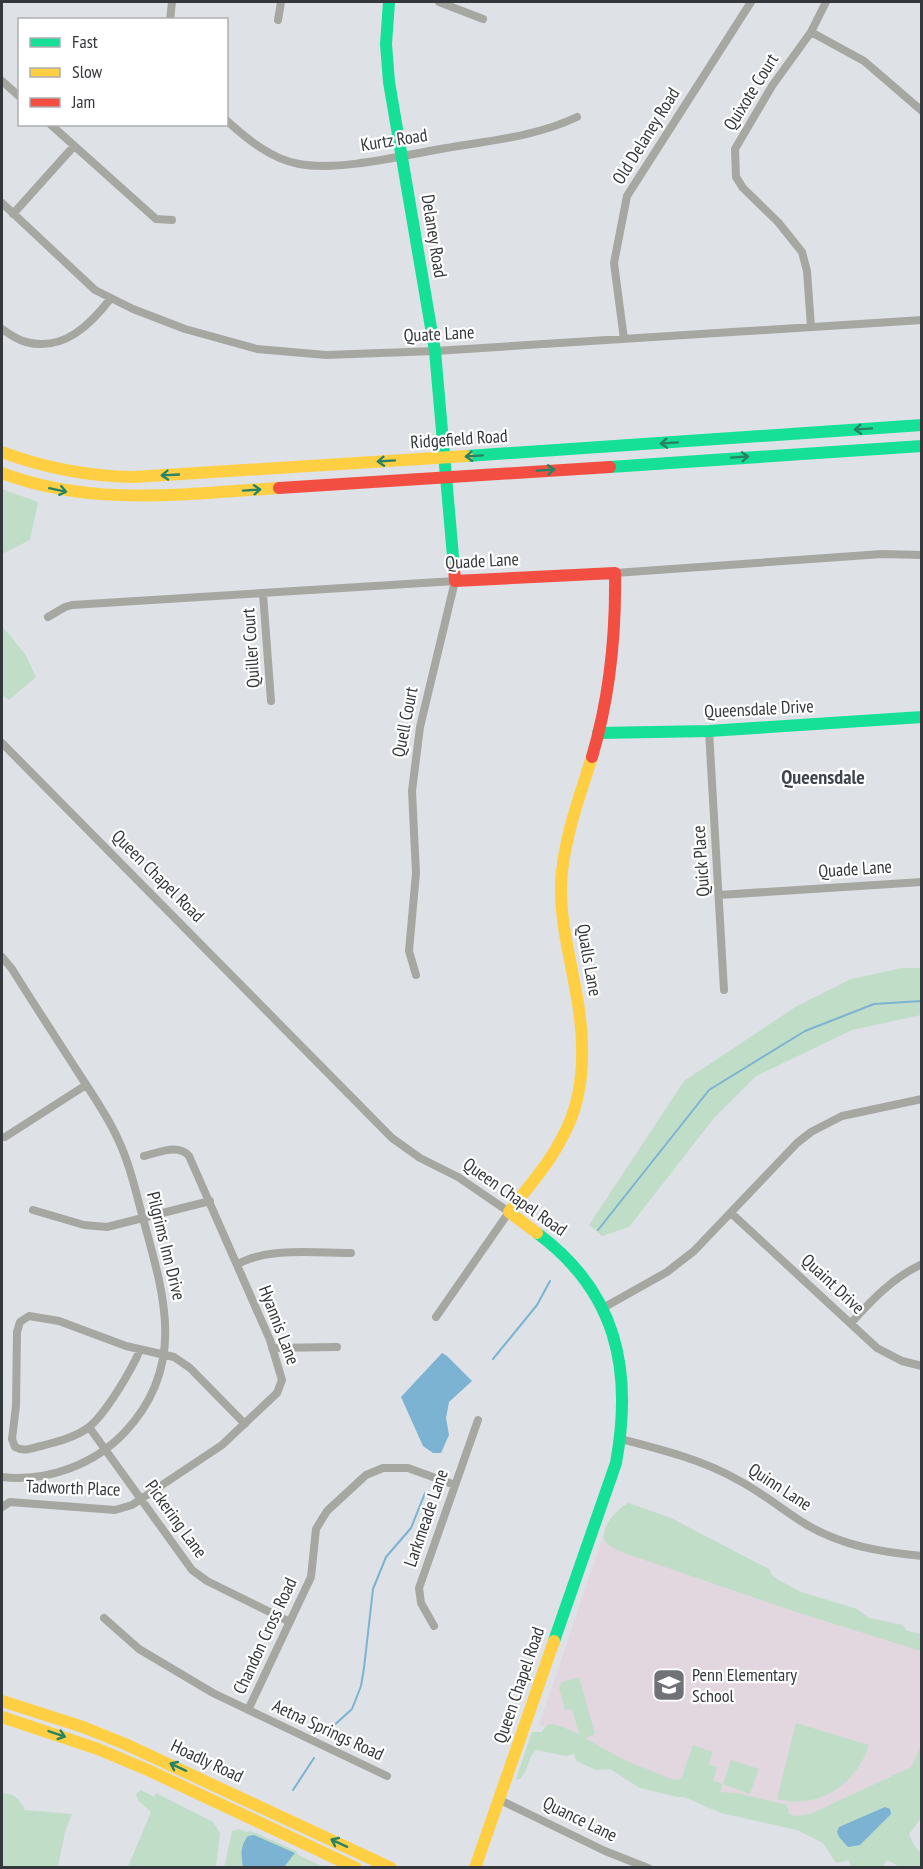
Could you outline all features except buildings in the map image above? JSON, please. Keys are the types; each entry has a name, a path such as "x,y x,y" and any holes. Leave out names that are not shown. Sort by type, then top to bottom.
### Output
{"main road":[{"name":"Delaney Road","path":"389,2 387,63 435,351 446,477"},
{"name":"Ridgefield Road","path":"2,452 33,464 110,477 444,458 921,425"},
{"name":"Ridgefield Road","path":"2,473 41,486 72,492 159,496 921,446"},
{"name":"Quell Court","path":"446,477 455,581"},
{"name":"Quade Lane","path":"455,581 615,573"},
{"name":"Qualls Lane","path":"509,1212 554,1152 572,1115 577,1098 581,1052 580,1022 565,937 561,886 575,808 604,714 612,665 615,573"},
{"name":"Queensdale Drive","path":"598,733 709,731 921,717"},
{"name":"Queen Chapel Road","path":"475,1868 616,1463 624,1410 623,1379 611,1328 603,1308 583,1278 561,1252 509,1212"},
{"name":"Hoadly Road","path":"2,1701 125,1743 391,1868"},
{"name":"Hoadly Road","path":"2,1717 91,1746 150,1771 356,1868"}],"street":[{"path":"170,18 172,2"},
{"path":"278,20 281,2"},
{"path":"439,2 483,19"},
{"name":"Old Delaney Road","path":"624,339 614,263 627,195 751,2"},
{"name":"Quixote Court","path":"811,327 807,271 802,252 778,222 743,188 736,177 735,149 772,86 811,32 826,2"},
{"path":"811,32 864,62 921,111"},
{"path":"2,81 18,95"},
{"name":"Kurtz Road","path":"228,122 275,157 300,164 345,164 531,133 577,117"},
{"path":"52,126 156,219 172,220"},
{"path":"13,214 74,146"},
{"name":"Quate Lane","path":"2,203 95,290 185,329 257,348 326,355 435,351 921,320"},
{"path":"2,329 24,342 44,345 62,340 79,332 94,320 111,298"},
{"name":"Quade Lane","path":"615,573 882,554 921,555"},
{"name":"Quade Lane","path":"48,617 72,605 455,581"},
{"name":"Quell Court","path":"416,975 409,951 416,873 412,783 420,727 455,581"},
{"name":"Quiller Court","path":"263,594 271,701"},
{"name":"Quick Place","path":"709,731 724,990"},
{"name":"Queen Chapel Road","path":"2,743 392,1138 420,1158 458,1177 509,1212"},
{"name":"Quade Lane","path":"719,895 921,882"},
{"name":"Pilgrims Inn Drive","path":"2,957 86,1085 120,1144 143,1218 164,1302 166,1319 165,1354 157,1383 129,1428 105,1450 86,1462 55,1473 24,1478 2,1477"},
{"path":"5,1137 86,1085"},
{"path":"603,1308 680,1264 797,1143 826,1123 856,1112 921,1099"},
{"name":"Hyannis Lane","path":"141,1499 222,1445 281,1388 281,1373 272,1348 238,1264 186,1152 176,1149 144,1156"},
{"path":"33,1210 96,1227 107,1227 210,1201"},
{"name":"Qualls Lane","path":"436,1317 509,1212"},
{"name":"Quaint Drive","path":"730,1213 877,1348 890,1356 921,1366"},
{"path":"238,1264 267,1254 351,1253"},
{"path":"850,1323 888,1284 921,1264"},
{"path":"140,1350 129,1373 89,1427 48,1444 24,1450 15,1447 12,1439 16,1406 17,1332 20,1322 29,1316 44,1317 140,1350 165,1354 183,1361 245,1424"},
{"path":"272,1348 337,1347"},
{"name":"Larkmeade Lane","path":"434,1626 421,1603 419,1588 478,1420"},
{"name":"Pickering Lane","path":"89,1427 186,1562 199,1576 290,1622"},
{"name":"Quinn Lane","path":"621,1439 684,1457 736,1478 810,1526 837,1539 884,1552 921,1556"},
{"name":"Chandon Cross Road","path":"248,1710 312,1572 313,1544 318,1523 327,1511 366,1475 383,1468 401,1467 455,1485"},
{"name":"Tadworth Place","path":"2,1507 10,1502 115,1510 132,1505 141,1499"},
{"name":"Aetna Springs Road","path":"104,1618 139,1649 213,1693 387,1776"},
{"name":"Quance Lane","path":"498,1799 605,1851 648,1868"}],"shaded area":[{"path":"604,1534 818,1609 887,1621 902,1625 907,1631 921,1634 921,1762 795,1821 686,1790 539,1725"}],"green space":[{"path":"2,489 38,502 30,540 2,554"},
{"path":"2,626 25,654 36,677 9,700 2,695"},
{"path":"902,968 921,968 921,1015 852,1030 756,1076 714,1118 629,1227 602,1236 589,1225 684,1081 797,1006 851,979"},
{"path":"629,1503 671,1518 769,1569 777,1579 801,1592 857,1609 869,1618 902,1625 907,1631 921,1634 921,1651 796,1612 609,1546 604,1536 607,1524 615,1513"},
{"path":"579,1677 595,1734 585,1738 624,1760 674,1780 681,1779 693,1745 713,1752 709,1764 717,1767 713,1781 723,1784 720,1792 737,1793 787,1805 789,1814 794,1816 810,1814 911,1767 921,1747 921,1818 909,1834 921,1853 921,1867 900,1867 887,1860 882,1868 851,1867 849,1860 836,1863 823,1843 797,1830 721,1813 684,1797 640,1788 610,1769 596,1770 576,1761 574,1754 566,1756 536,1750 523,1776 516,1779 532,1732 542,1732 548,1724 552,1724 579,1734 572,1709 565,1710 559,1688 562,1682"},
{"path":"796,1723 869,1745 855,1772 845,1783 834,1791 807,1801 777,1799"},
{"path":"731,1760 759,1769 750,1794 723,1784"},
{"path":"141,1790 154,1797 156,1793 213,1822 220,1833 216,1867 128,1867 151,1812 138,1800 136,1794"},
{"path":"2,1793 16,1797 25,1810 72,1814 65,1832 58,1867 2,1867"},
{"path":"239,1829 251,1831 296,1851 298,1855 324,1867 224,1868 232,1831"}],"water":[{"path":"442,1353 472,1381 449,1402 446,1418 449,1435 441,1453 433,1453 423,1446 401,1397"},
{"path":"885,1807 890,1809 891,1814 860,1845 848,1847 839,1837 837,1832 839,1827"},
{"path":"254,1835 295,1853 284,1867 243,1867 242,1847 248,1836"}],"waterway":[{"path":"598,1230 709,1090 805,1031 874,1004 922,1001"},
{"path":"493,1359 537,1305 550,1281"},
{"path":"330,1729 352,1709 361,1686 373,1589 386,1557 411,1528 425,1493"},
{"path":"293,1790 314,1758"}],"traffic: fast":[{"path":"389,2 386,44 389,82 435,351 454,568"},
{"path":"467,456 922,425"},
{"path":"610,467 922,446"},
{"path":"598,733 709,731 922,717"},
{"path":"537,1233 564,1256 585,1281 602,1307 613,1335 620,1365 622,1396 621,1429 616,1463 554,1641"}],"traffic: slow":[{"path":"2,452 34,463 66,470 133,477 467,456"},
{"path":"2,473 36,484 70,491 139,496 279,488"},
{"path":"537,1233 509,1212 552,1155 577,1100 582,1064 581,1028 564,925 561,884 568,836 592,757"},
{"path":"475,1868 554,1641"},
{"path":"2,1701 83,1727 125,1744 391,1868"},
{"path":"2,1717 98,1749 150,1771 356,1868"}],"traffic: jam":[{"path":"279,488 610,467"},
{"path":"454,568 455,581 615,573 611,666 592,757"}],"place":[{"name":"Penn Elementary School","path":"669,1685"}],"district":[{"name":"Queensdale","path":"823,777"}]}
